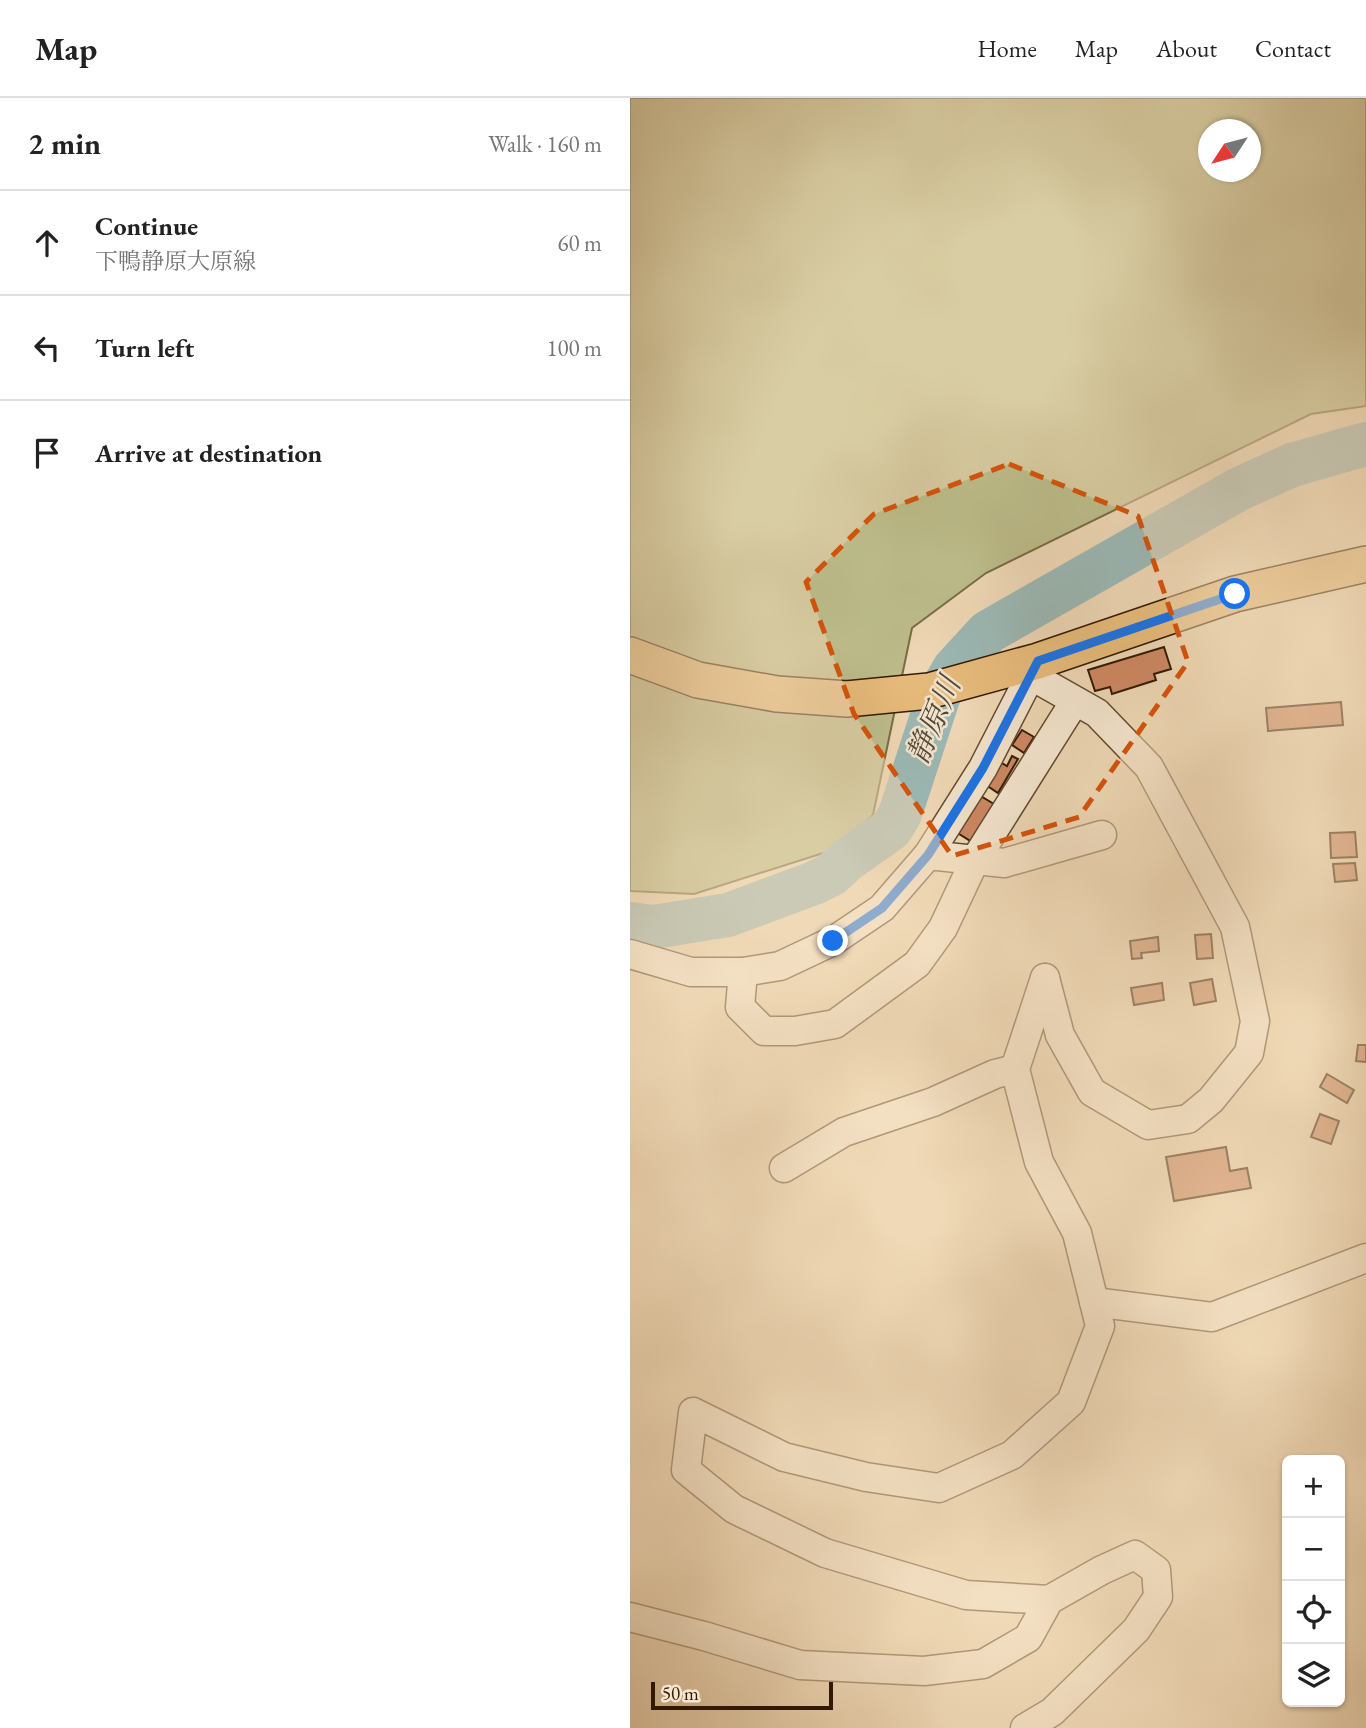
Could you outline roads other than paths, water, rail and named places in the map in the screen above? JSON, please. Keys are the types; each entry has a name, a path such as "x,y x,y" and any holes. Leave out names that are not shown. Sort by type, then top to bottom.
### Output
{"main road":[{"path":"630,655 698,680 777,694 847,699 929,691 1025,668 1235,594 1366,564"}],"lane":[{"path":"630,954 691,972 743,972 780,966 833,941 882,908 928,855 983,768 1025,668 1097,713 1149,766 1235,927 1255,1021 1249,1053 1211,1100 1188,1119 1148,1125 1092,1092 1060,1035 1045,978 1015,1069 1039,1162 1077,1233 1100,1326 1072,1402 1012,1455 939,1488 866,1477 785,1457 693,1412 686,1470 734,1509 825,1553 966,1595 1049,1600"},
{"path":"743,972 740,1007 764,1031 795,1031 835,1024 917,964 943,928 975,860 1075,701"},
{"path":"928,855 1004,863 1102,835"},
{"path":"784,1168 844,1132 933,1102 995,1074 1015,1069"},
{"path":"1094,1302 1212,1317 1366,1258"},
{"path":"630,1617 800,1665 924,1671 983,1664 1027,1638 1049,1600 1135,1555 1156,1570 1158,1597 1136,1630 1052,1712 1025,1728"}],"waterway":[{"name":"静原川","path":"630,924 654,927 728,915 832,874 891,829 900,814 939,695 954,669 988,632 1239,489 1292,465 1366,444"}]}
